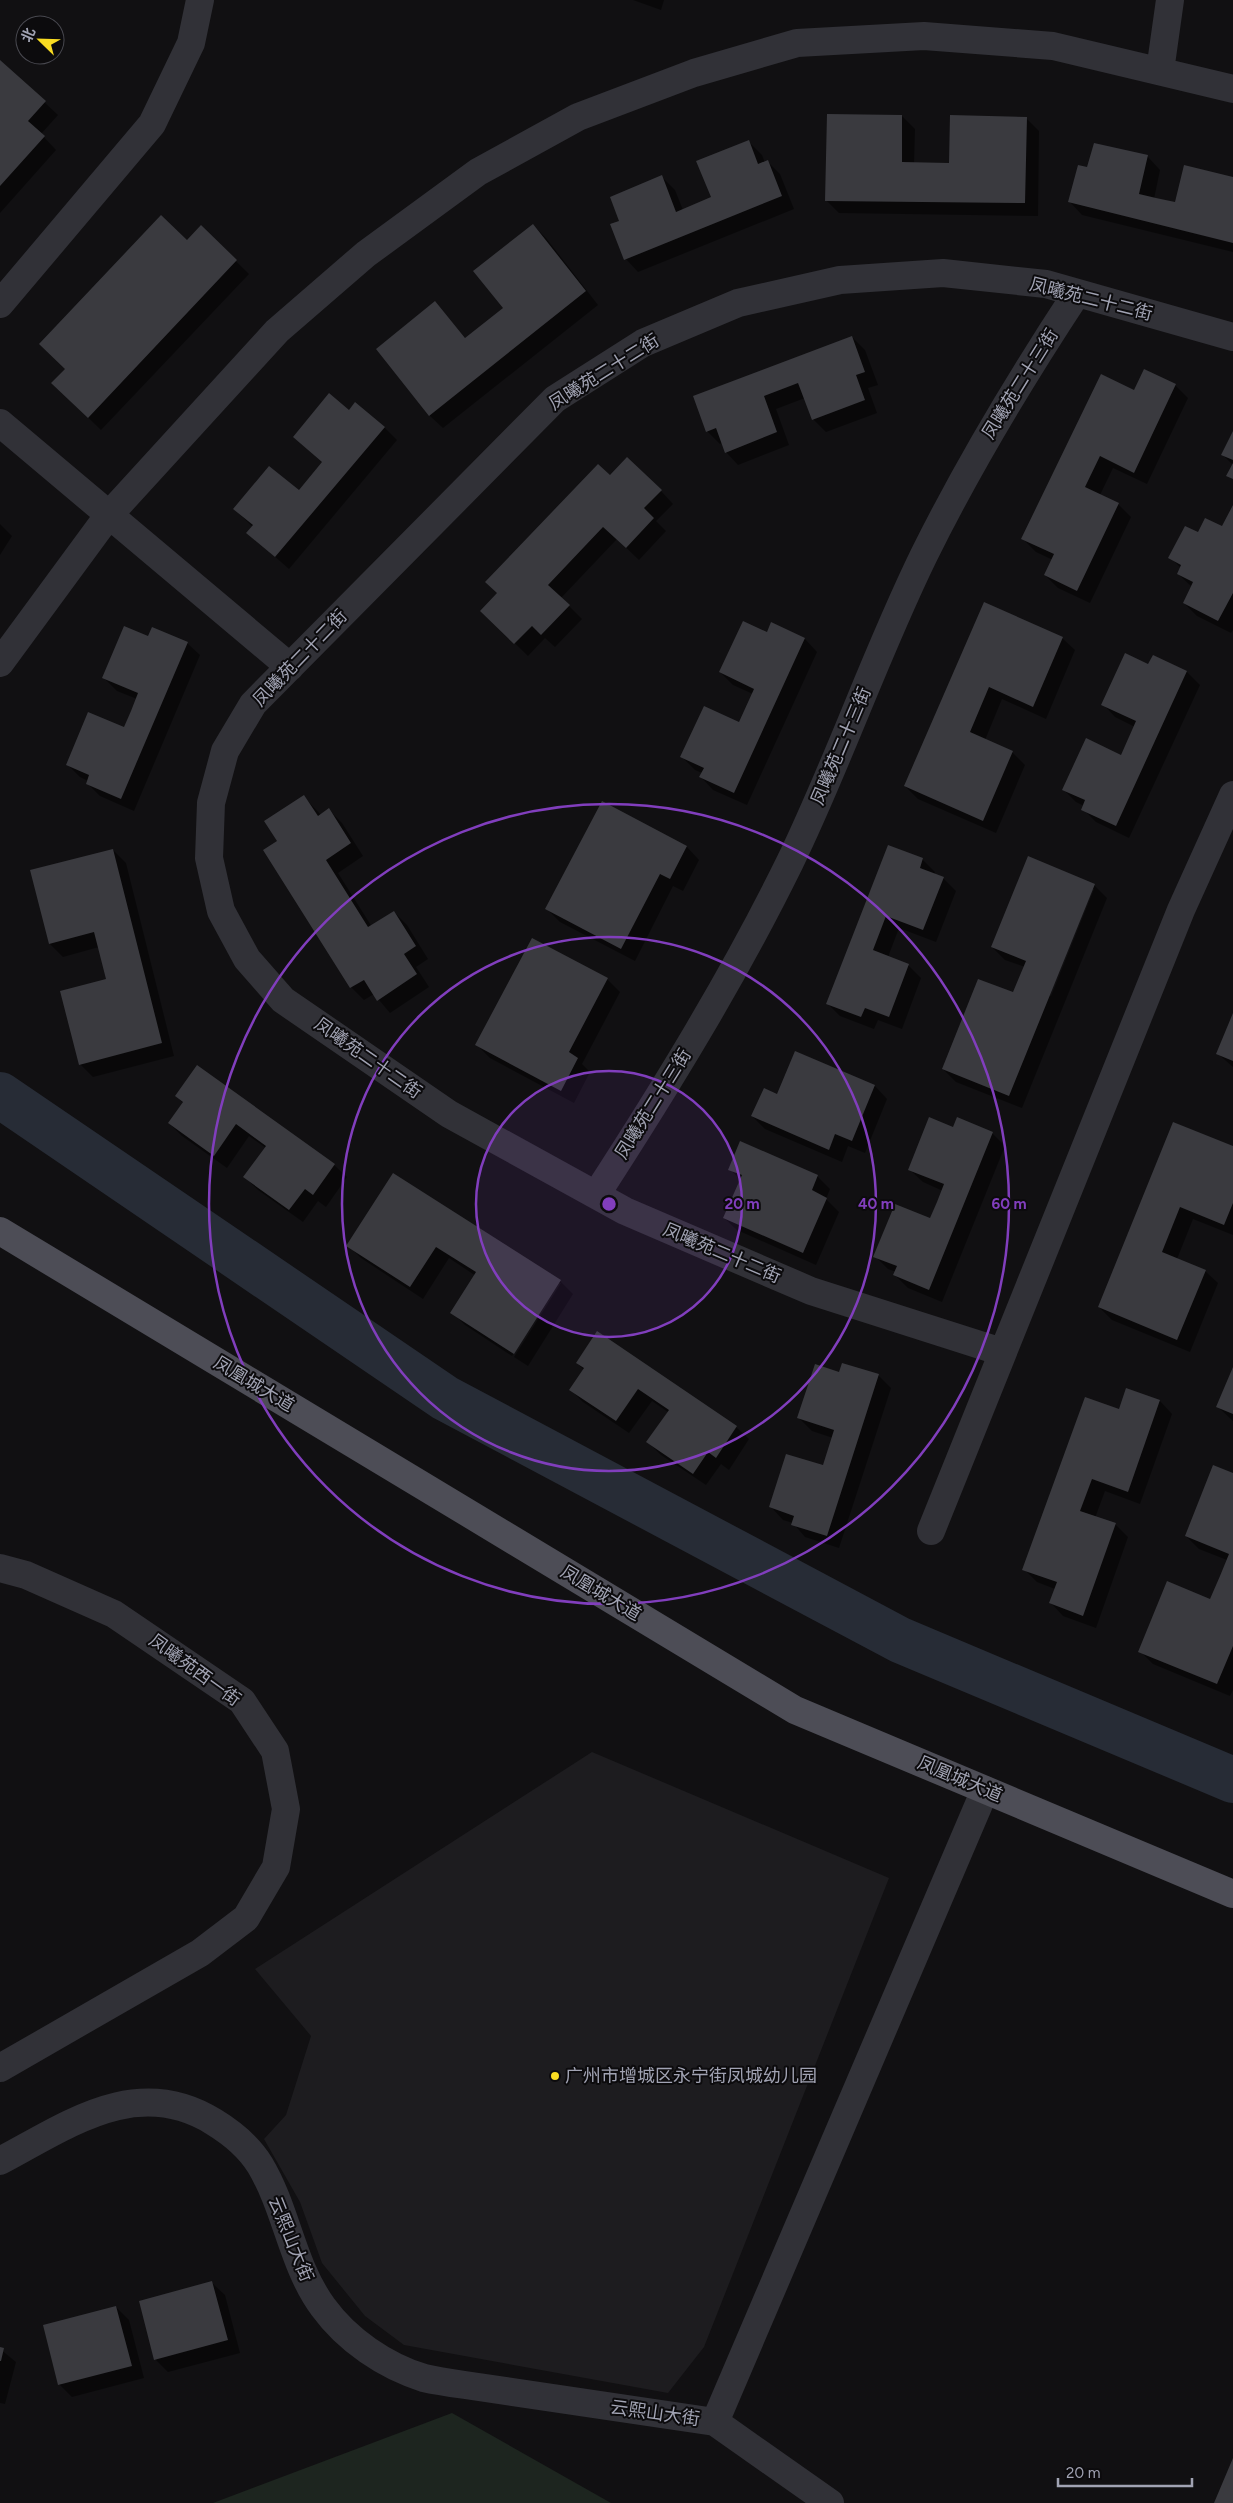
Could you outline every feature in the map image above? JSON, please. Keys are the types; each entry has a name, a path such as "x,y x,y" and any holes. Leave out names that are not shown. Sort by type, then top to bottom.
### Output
{"main road":[{"name":"凤凰城大道","path":"0,1231 796,1710 1233,1894"}],"street":[{"path":"0,304 152,124 191,43 200,0"},
{"path":"1160,72 1170,0"},
{"path":"0,663 108,516 278,331 366,254 478,172 578,116 694,72 797,43 924,36 1053,46 1233,89"},
{"name":"凤曦苑二十二街","path":"1002,1352 811,1291 625,1211 441,1109 283,1000 247,959 222,911 209,858 211,804 225,751 253,704 555,399 643,343 738,303 840,280 943,273 1046,284 1233,337"},
{"name":"凤曦苑二十三街","path":"596,1195 666,1087 731,975 803,834 844,744 882,649 923,557 970,466 1021,378 1077,293"},
{"path":"0,424 290,666"},
{"path":"931,1531 1181,910 1233,795"},
{"name":"凤曦苑西一街","path":"0,1568 26,1575 114,1614 242,1701 274,1751 286,1809 276,1866 246,1918 200,1954 0,2068"},
{"path":"830,2503 715,2422 985,1790"},
{"name":"云熙山大街","path":"0,2161 87,2114 124,2103 164,2103 201,2114 234,2135 260,2165 277,2201 302,2272 323,2307 352,2338 386,2362 424,2378 715,2422"}],"shaded area":[{"name":"广州市增城区永宁街凤城幼儿园","path":"592,1752 889,1878 704,2347 668,2393 404,2345 365,2316 322,2263 300,2202 264,2139 286,2115 311,2036 255,1969"},
{"path":"452,2413 611,2503 213,2503"}],"building":[{"path":"0,60 46,101 28,121 45,136 0,186"},
{"path":"827,114 902,115 902,162 949,163 950,115 1027,117 1025,203 825,201"},
{"path":"749,140 758,164 768,160 782,196 624,260 610,224 619,221 610,197 662,175 676,212 711,197 696,161"},
{"path":"1094,143 1148,155 1139,194 1175,202 1184,165 1233,177 1233,243 1068,202 1078,165 1087,167"},
{"path":"161,215 187,240 201,225 237,260 88,418 51,383 65,369 39,344"},
{"path":"533,224 586,291 429,416 376,349 435,301 465,338 503,308 473,271"},
{"path":"852,336 865,372 856,375 865,400 812,420 798,383 764,396 777,432 725,453 716,428 706,432 693,396"},
{"path":"1144,369 1176,384 1134,473 1100,456 1085,487 1119,503 1077,591 1044,575 1054,554 1021,539 1101,374 1134,390"},
{"path":"329,393 349,410 355,402 385,427 275,557 246,533 253,525 233,509 269,466 299,490 322,462 293,437"},
{"path":"1233,431 1233,460 1221,455"},
{"path":"627,457 662,490 644,508 654,518 626,548 603,527 548,585 570,605 541,635 532,626 514,644 480,611 497,593 485,582 598,464 610,475"},
{"path":"1233,463 1233,479 1226,476"},
{"path":"1233,505 1233,593 1218,621 1183,603 1193,582 1177,574 1181,565 1168,558 1185,526 1198,532 1205,518 1222,526"},
{"path":"984,602 1063,637 1033,707 989,687 970,732 1013,751 983,821 904,786"},
{"path":"743,621 767,632 771,622 805,638 734,793 699,777 704,768 680,757 704,706 739,722 754,689 719,672"},
{"path":"124,626 148,636 152,627 188,642 121,799 86,784 89,775 66,765 88,712 124,727 131,711 138,693 102,678"},
{"path":"1125,653 1148,664 1153,655 1187,671 1116,826 1081,810 1085,800 1062,790 1086,738 1121,755 1136,721 1101,705"},
{"path":"304,795 318,816 329,808 351,843 326,860 368,927 394,911 416,946 404,954 417,974 377,1001 364,980 350,988 263,850 277,841 264,821"},
{"path":"602,801 687,846 670,879 660,874 621,949 545,909"},
{"path":"888,845 923,858 920,868 944,877 923,930 886,916 873,950 909,964 889,1017 865,1008 861,1017 826,1004"},
{"path":"113,849 162,1043 79,1065 60,991 106,979 94,932 49,944 30,870"},
{"path":"1028,856 1095,884 1009,1096 942,1069 978,979 1013,992 1026,961 991,947"},
{"path":"532,938 608,978 569,1052 578,1058 561,1091 475,1045"},
{"path":"1233,1013 1233,1061 1216,1054"},
{"path":"795,1051 875,1085 852,1141 835,1134 829,1150 751,1116 764,1088 777,1094"},
{"path":"197,1065 335,1164 313,1195 305,1189 289,1210 243,1177 266,1146 236,1124 214,1156 168,1123 183,1102 175,1096"},
{"path":"929,1117 953,1127 957,1117 993,1132 929,1290 893,1275 897,1266 873,1257 895,1204 930,1218 937,1202 944,1184 908,1170"},
{"path":"1173,1122 1233,1146 1233,1203 1224,1225 1180,1207 1162,1252 1206,1270 1177,1340 1098,1307"},
{"path":"740,1141 818,1175 812,1190 827,1198 803,1253 723,1218 742,1175 728,1170"},
{"path":"393,1173 561,1280 514,1354 450,1313 476,1272 436,1247 410,1287 346,1246"},
{"path":"597,1331 737,1426 716,1458 708,1452 693,1474 646,1442 669,1410 638,1389 616,1421 569,1390 584,1368 576,1363"},
{"path":"842,1363 879,1374 827,1536 791,1525 794,1516 769,1507 786,1454 823,1465 834,1430 797,1418 815,1364 839,1372"},
{"path":"1233,1367 1233,1414 1216,1407"},
{"path":"1126,1388 1160,1400 1128,1492 1092,1479 1080,1511 1116,1523 1083,1616 1049,1603 1057,1582 1022,1570 1085,1397 1119,1409"},
{"path":"1213,1465 1233,1473 1233,1646 1217,1684 1138,1652 1167,1581 1210,1599 1229,1554 1185,1536"},
{"path":"212,2281 228,2340 154,2360 139,2301"},
{"path":"116,2306 132,2366 58,2385 43,2325"},
{"path":"0,2347 4,2348 1,2361 0,2361"},
{"path":"1233,2458 1233,2503 1214,2503"}],"waterway":[{"path":"0,1095 445,1398 900,1640 1233,1780"}],"place":[{"name":"广州市增城区永宁街凤城幼儿园","path":"555,2076"}]}
